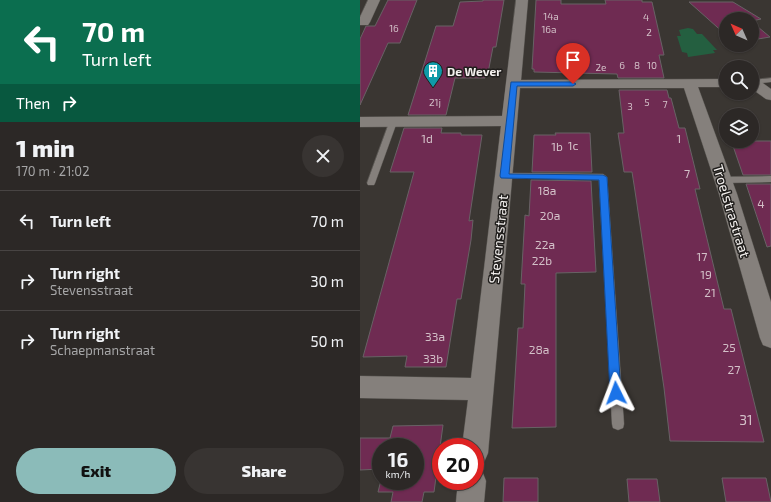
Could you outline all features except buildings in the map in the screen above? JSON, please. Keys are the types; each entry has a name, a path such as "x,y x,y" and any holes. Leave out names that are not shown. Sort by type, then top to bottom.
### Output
{"street":[{"path":"364,22 374,0"},
{"name":"Stevensstraat","path":"476,438 522,0"},
{"path":"514,84 719,83"},
{"name":"Troelstrastraat","path":"690,84 723,180 771,338"},
{"path":"759,87 771,96"},
{"path":"360,122 510,121"},
{"path":"360,387 481,390"},
{"path":"470,502 471,490"}],"lane":[{"path":"759,81 771,80"},
{"path":"371,183 392,122"},
{"path":"504,176 603,177 618,424"},
{"path":"723,180 771,179"}],"green space":[{"path":"688,28 693,29 697,34 702,34 717,50 713,50 715,53 688,57 687,53 682,52 677,36 681,36 679,30"}],"place":[{"name":"De Wever","path":"433,88"}],"route":[{"path":"573,84 514,84 504,176 603,177 616,393"}]}
